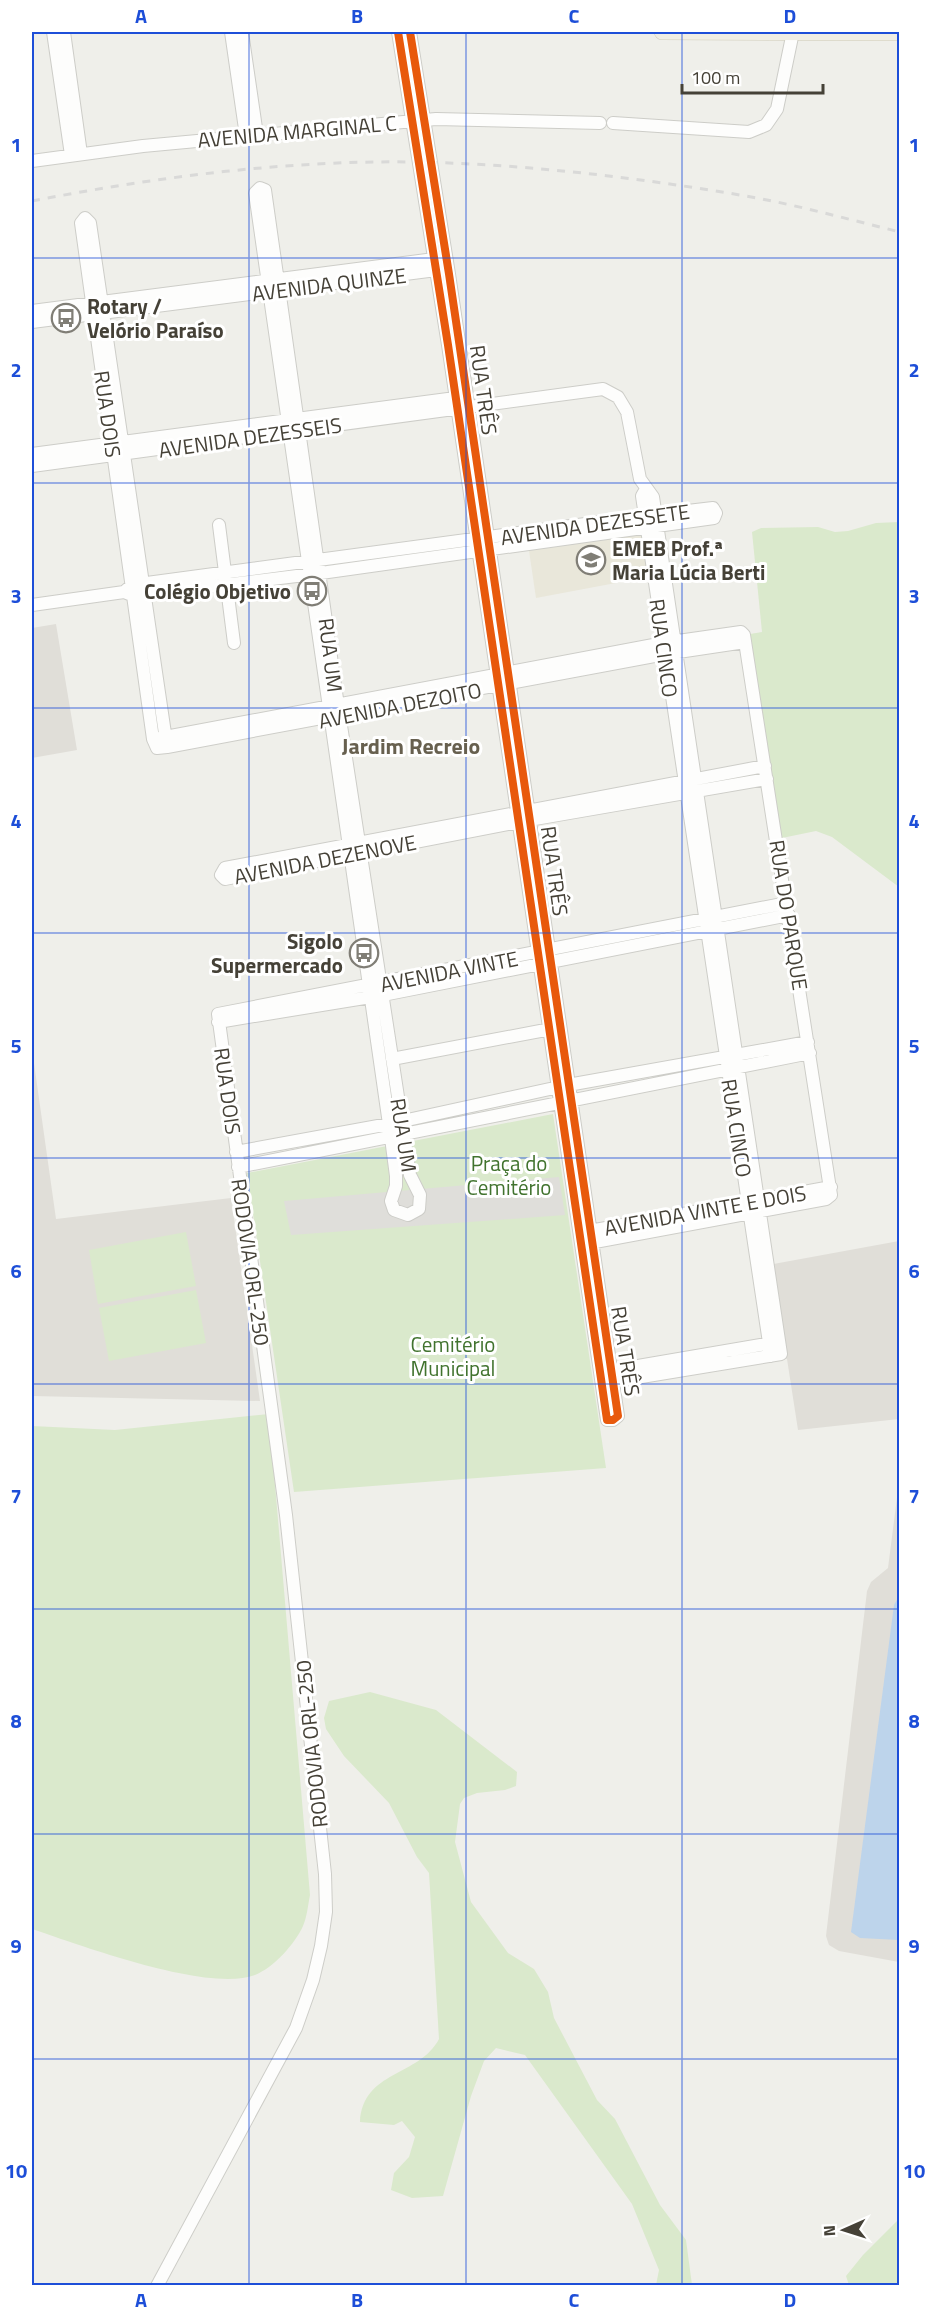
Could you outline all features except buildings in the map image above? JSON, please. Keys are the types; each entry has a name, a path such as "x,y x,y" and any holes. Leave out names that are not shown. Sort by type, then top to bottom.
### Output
{"main road":[{"path":"662,32 900,33"}],"street":[{"path":"53,32 76,155"},
{"path":"64,32 76,155"},
{"path":"231,32 252,136"},
{"path":"242,32 252,136"},
{"name":"RUA TRÊS","path":"398,32 419,120"},
{"name":"RUA TRÊS","path":"410,32 419,120 606,1377"},
{"name":"AVENIDA MARGINAL C","path":"32,161 419,120 606,123 749,132 766,125 777,109 793,32"},
{"name":"RUA UM","path":"274,286 255,193 260,189 265,190 274,286 315,568 333,712 397,1137 396,1186 392,1205 400,1214 408,1215 419,1209 421,1200 397,1137"},
{"name":"RUA DOIS","path":"98,308 81,223 85,218 90,223 98,308 136,590 162,743"},
{"name":"AVENIDA QUINZE","path":"32,311 98,308 441,264"},
{"name":"AVENIDA QUINZE","path":"32,322 98,308"},
{"name":"AVENIDA DEZESSEIS","path":"32,466 118,449 294,425 462,403 603,389 618,397 627,412 640,479 646,489"},
{"name":"AVENIDA DEZESSEIS","path":"32,454 118,449"},
{"name":"RUA CINCO","path":"606,1377 775,1349 651,521 653,496 646,489"},
{"name":"AVENIDA DEZESSETE","path":"32,605 651,521"},
{"path":"219,525 234,643"},
{"name":"AVENIDA DEZOITO","path":"162,743 670,648 744,638"},
{"name":"RUA DO PARQUE","path":"744,638 831,1191"},
{"name":"AVENIDA DEZENOVE","path":"355,848 225,879 221,875 225,868 355,848 766,773"},
{"name":"AVENIDA VINTE","path":"544,958 711,917 788,909"},
{"name":"AVENIDA VINTE","path":"218,1019 221,1012 376,991 544,958 713,930 788,909"},
{"name":"RUA UM","path":"376,991 392,1059 395,1122"},
{"name":"RUA DOIS","path":"218,1019 238,1167"},
{"path":"392,1059 554,1029"},
{"path":"238,1167 565,1103 733,1062 809,1047"},
{"path":"236,1152 563,1087 733,1062"},
{"name":"RODOVIA ORL-250","path":"157,2286 263,2084 296,2028 316,1969 326,1912 325,1874 286,1515 238,1167"},
{"name":"AVENIDA VINTE E DOIS","path":"585,1238 754,1207 826,1199 831,1191"}],"shaded area":[{"name":"EMEB Prof.ª Maria Lúcia Berti","path":"646,527 653,576 536,598 528,544"},
{"path":"56,624 77,750 32,758 32,628"},
{"path":"32,1049 56,1219 231,1198 260,1401 32,1396"},
{"path":"559,1177 565,1215 291,1235 284,1201"},
{"path":"899,1241 899,1419 798,1430 787,1359 781,1356 768,1265"},
{"path":"899,1482 899,1962 839,1951 829,1945 826,1936 867,1591 871,1582 888,1568"}],"green space":[{"path":"899,522 899,887 832,837 816,831 777,839 744,635 762,632 752,532 761,528 818,527 835,532 848,531 876,523"},
{"name":"Cemitério Municipal","path":"553,1114 606,1468 294,1492 247,1173"},
{"path":"186,1232 196,1286 98,1304 89,1250"},
{"path":"196,1290 206,1343 109,1361 99,1308"},
{"path":"269,1414 310,1895 303,1926 283,1955 269,1967 255,1975 234,1979 207,1978 144,1965 32,1929 32,1426 115,1430"},
{"path":"370,1692 436,1710 517,1772 516,1786 505,1790 477,1793 464,1798 460,1804 455,1842 471,1902 508,1953 534,1969 548,1992 554,2018 597,2100 615,2119 660,2205 686,2240 692,2285 656,2285 659,2270 632,2204 525,2055 496,2048 484,2061 471,2096 443,2196 412,2198 391,2190 394,2173 409,2157 415,2137 402,2121 394,2125 360,2122 363,2105 371,2092 381,2083 419,2061 439,2039 429,1873 417,1857 389,1803 344,1756 326,1729 324,1718 329,1701"},
{"path":"899,2219 899,2285 849,2285 846,2276 863,2255"}],"water":[{"path":"900,1598 899,1940 860,1938 851,1932 894,1605"}],"railway":[{"path":"32,201 127,184 271,167 367,162 456,163 578,172 700,188 780,203 900,232"}],"cycle path":[{"path":"398,32 448,345 607,1420 613,1420 618,1416 449,274 410,32"}],"place":[{"name":"Rotary / Velório Paraíso","path":"66,318"},
{"name":"EMEB Prof.ª Maria Lúcia Berti","path":"591,560"},
{"name":"Colégio Objetivo","path":"312,591"},
{"name":"Sigolo Supermercado","path":"364,953"}],"district":[{"name":"Jardim Recreio","path":"411,746"}],"park label":[{"name":"Praça do Cemitério","path":"509,1175"}]}
